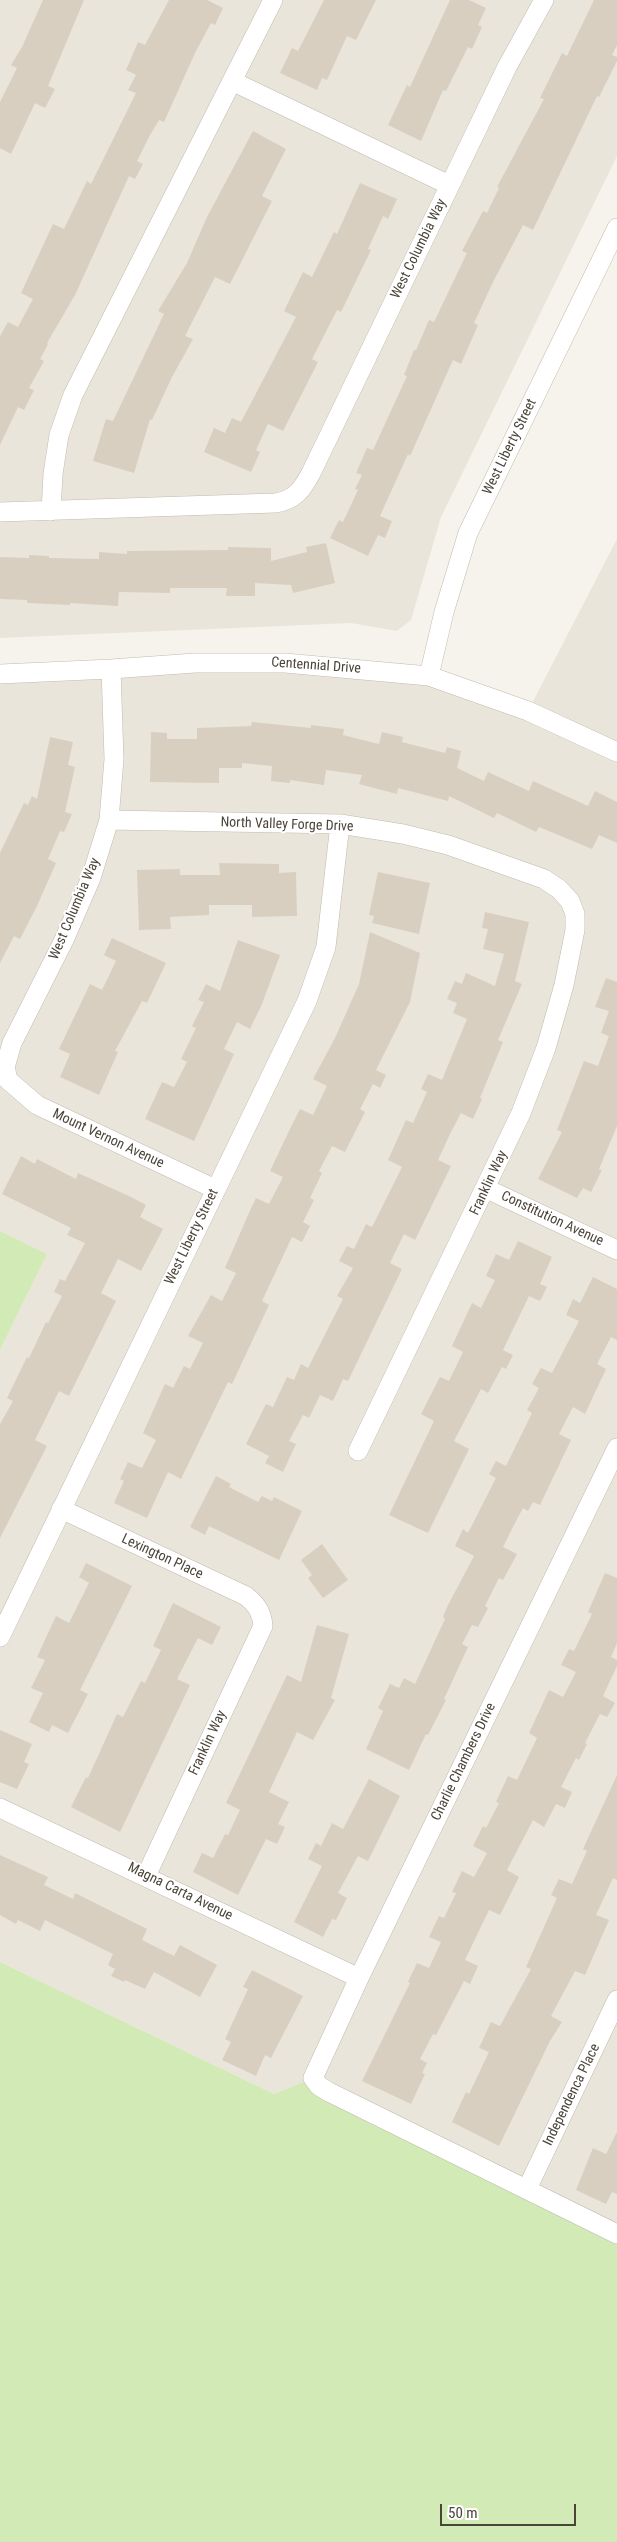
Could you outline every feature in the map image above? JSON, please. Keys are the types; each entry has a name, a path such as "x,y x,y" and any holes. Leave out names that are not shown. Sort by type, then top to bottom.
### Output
{"street":[{"path":"0,512 51,511 53,474 59,435 73,395 234,82 273,0"},
{"name":"West Columbia Way","path":"51,511 275,503 294,498 302,489 311,473 507,67 544,0"},
{"path":"234,82 449,186"},
{"name":"West Liberty Street","path":"429,676 446,602 468,533 617,228"},
{"name":"Centennial Drive","path":"0,674 195,663 285,663 429,676 528,711 617,752"},
{"name":"West Columbia Way","path":"8,1080 5,1066 12,1043 64,940 87,887 109,820 114,759 111,669"},
{"name":"North Valley Forge Drive","path":"109,820 340,824 403,834 504,864 544,880 559,889 570,901"},
{"name":"West Liberty Street","path":"0,1636 307,1001 326,947 340,824"},
{"name":"Franklin Way","path":"358,1452 521,1113 546,1048 575,930 575,914 570,901"},
{"name":"Mount Vernon Avenue","path":"8,1080 36,1105 215,1190"},
{"name":"Constitution Avenue","path":"486,1188 617,1250"},
{"name":"Charlie Chambers Drive","path":"527,2189 329,2092 319,2086 313,2078 359,1978 617,1448"},
{"name":"Lexington Place","path":"61,1509 246,1596 259,1610"},
{"name":"Franklin Way","path":"146,1876 263,1626 259,1610"},
{"name":"Magna Carta Avenue","path":"0,1808 359,1978"},
{"name":"Independenca Place","path":"527,2189 617,2000"},
{"path":"527,2189 617,2234"}],"shaded area":[{"path":"0,0 617,0 617,156 441,517 411,620 397,631 351,623 0,638"},
{"path":"617,539 617,2234 313,2078 274,2094 0,1962 0,1350 47,1254 0,1231 0,674 195,663 429,676 528,711"}],"green space":[{"path":"0,1231 47,1254 0,1350"},
{"path":"0,1962 274,2094 313,2078 617,2234 617,2542 0,2542"}],"building":[{"path":"43,0 84,0 48,86 55,89 45,108 35,103 11,154 0,148 0,102 17,68 11,65 22,47"},
{"path":"169,0 207,0 223,8 215,25 211,23 195,53 164,122 159,120 150,135 137,161 143,164 135,179 129,176 75,295 47,343 40,359 44,361 29,388 34,390 24,410 18,407 0,445 0,336 8,322 18,327 33,299 21,293 53,224 64,229 87,181 91,184 136,93 128,90 136,75 126,70 138,42 145,45"},
{"path":"324,0 376,0 356,40 347,36 327,80 322,78 317,90 280,73 292,48 298,51"},
{"path":"450,0 469,0 486,8 478,25 482,27 472,49 468,47 446,91 443,90 421,141 388,125 407,85 410,87"},
{"path":"594,0 617,0 617,45 612,55 617,57 617,61 599,97 597,96 533,230 523,225 493,282 474,323 478,325 461,364 453,360 410,456 408,454 380,516 392,521 385,538 378,535 368,556 330,538 339,520 343,522 358,490 355,489 362,475 356,473 367,448 373,450 407,376 404,375 414,350 416,350 429,320 434,322 467,253 462,251 483,211 487,213 499,188 497,187 544,99 540,98 562,53 567,56"},
{"path":"253,131 286,149 262,196 272,201 230,284 215,277 185,336 193,339 172,377 152,420 150,419 134,473 93,461 106,419 113,421 164,314 158,311 187,263 207,217"},
{"path":"360,183 397,199 388,219 383,216 368,249 371,250 341,312 337,310 312,359 318,362 283,431 268,424 256,450 260,452 251,472 204,452 214,428 225,433 232,418 241,422 296,317 284,311 303,272 312,277 334,232 337,234"},
{"path":"326,543 335,583 293,593 291,585 255,583 255,596 226,596 227,588 170,588 170,593 119,592 118,606 27,603 27,600 0,599 0,557 29,558 29,555 49,556 49,558 99,559 99,552 127,554 127,551 228,550 228,547 271,548 271,561 307,552 306,547"},
{"path":"252,722 311,728 311,725 344,729 343,735 379,744 382,732 403,737 402,742 445,753 447,747 461,751 457,768 484,781 488,772 529,791 533,781 588,806 595,791 617,802 617,843 599,835 592,849 539,827 536,832 497,813 494,818 449,796 448,801 398,788 397,794 359,784 362,775 326,770 324,785 290,780 290,783 271,781 272,766 242,763 242,768 219,768 219,783 150,782 151,732 167,733 167,739 197,739 197,728 251,726"},
{"path":"50,737 73,742 68,765 75,767 65,812 72,814 64,832 60,831 48,859 56,863 37,906 20,939 14,936 0,963 0,853 24,803 28,805 32,796 37,799"},
{"path":"219,863 279,864 279,873 296,872 297,916 252,917 252,905 209,905 209,915 170,917 171,929 139,930 137,870 180,869 180,875 220,875"},
{"path":"378,872 430,883 419,934 372,923 374,916 369,915"},
{"path":"485,912 529,922 515,981 522,984 498,1040 503,1042 473,1119 461,1113 438,1160 451,1166 415,1240 404,1234 390,1263 402,1269 348,1381 343,1379 333,1401 320,1395 309,1418 303,1415 289,1441 296,1444 283,1472 265,1463 269,1456 246,1444 266,1404 273,1407 287,1377 294,1380 301,1364 308,1368 343,1299 337,1296 353,1268 339,1261 347,1246 354,1249 366,1224 372,1227 402,1167 388,1160 406,1120 413,1123 427,1092 421,1089 428,1074 442,1080 467,1019 453,1013 457,1003 447,999 455,981 462,984 466,973 495,986 504,954 483,949 488,929 482,928"},
{"path":"370,932 420,953 410,1002 376,1070 386,1075 380,1088 373,1084 360,1109 365,1112 345,1152 332,1146 319,1171 322,1173 310,1198 314,1200 303,1222 310,1226 302,1242 292,1237 262,1301 269,1305 232,1384 228,1382 181,1479 168,1472 147,1518 114,1503 124,1481 120,1479 128,1462 142,1468 156,1440 143,1433 165,1384 173,1388 184,1366 190,1369 203,1343 188,1336 211,1295 222,1301 236,1273 225,1268 256,1198 269,1204 283,1177 270,1171 289,1131 300,1109 313,1115 327,1086 313,1079 335,1038 359,984"},
{"path":"112,938 166,963 147,1003 142,1001 115,1051 118,1052 99,1095 60,1077 70,1054 59,1049 90,984 102,990 116,961 104,955"},
{"path":"238,940 280,955 262,1004 250,1029 237,1022 224,1049 234,1054 194,1141 145,1119 162,1082 174,1087 187,1062 181,1059 196,1028 192,1026 204,1002 198,1000 206,984 220,991"},
{"path":"606,978 617,982 617,1126 599,1169 602,1170 591,1192 583,1188 577,1198 538,1179 562,1132 557,1130 584,1061 598,1066 609,1036 601,1033 609,1011 595,1007"},
{"path":"21,1156 35,1164 37,1159 76,1179 78,1173 129,1196 146,1205 140,1217 163,1229 141,1271 118,1259 101,1293 116,1301 69,1396 59,1391 35,1440 47,1446 0,1538 0,1424 13,1401 7,1398 27,1357 29,1358 46,1322 48,1323 62,1296 54,1292 60,1279 65,1281 85,1243 67,1235 71,1228 2,1194"},
{"path":"518,1241 552,1257 540,1284 547,1287 540,1301 529,1296 503,1350 513,1355 506,1369 502,1367 488,1393 481,1389 454,1441 469,1449 428,1533 389,1515 434,1421 421,1414 440,1377 449,1381 463,1352 452,1346 472,1303 481,1308 495,1280 486,1276 496,1254 509,1260"},
{"path":"593,1277 617,1289 617,1340 611,1337 597,1364 606,1369 585,1414 573,1407 559,1434 571,1440 540,1505 533,1502 528,1511 523,1508 503,1547 517,1554 503,1580 499,1578 485,1606 488,1608 478,1627 472,1625 462,1644 468,1647 444,1699 446,1700 428,1735 426,1734 409,1770 366,1749 383,1711 378,1708 390,1684 399,1688 404,1678 415,1684 445,1619 443,1617 447,1607 474,1556 455,1546 463,1529 468,1533 496,1478 489,1474 496,1461 506,1466 532,1413 527,1410 539,1388 532,1384 541,1368 552,1373 579,1321 566,1315 573,1299 580,1303"},
{"path":"216,1476 231,1484 229,1487 258,1502 262,1496 272,1501 274,1497 302,1511 279,1560 209,1526 205,1535 190,1527"},
{"path":"322,1544 348,1580 323,1598 308,1578 312,1575 301,1560"},
{"path":"86,1563 132,1586 80,1690 88,1694 68,1733 52,1725 49,1732 29,1722 43,1693 31,1688 45,1660 37,1657 56,1616 69,1623 89,1583 79,1577"},
{"path":"605,1573 617,1578 617,1643 611,1657 617,1660 617,1666 603,1696 615,1703 607,1717 600,1714 585,1743 587,1744 579,1760 576,1758 561,1787 572,1792 565,1808 556,1804 544,1827 533,1820 507,1870 519,1877 500,1915 489,1910 465,1960 478,1966 470,1984 464,1981 436,2035 433,2034 420,2059 427,2063 422,2073 425,2074 411,2104 362,2081 410,1983 408,1982 417,1963 429,1968 441,1942 429,1937 439,1916 444,1918 456,1893 452,1892 462,1871 474,1877 487,1853 473,1846 483,1826 486,1828 499,1803 496,1802 508,1776 517,1780 537,1738 529,1733 549,1690 563,1697 576,1672 561,1665 569,1649 574,1651 592,1614 588,1612"},
{"path":"173,1603 221,1627 212,1645 198,1638 177,1679 190,1685 120,1832 71,1807 86,1777 88,1778 117,1714 123,1717 141,1681 145,1683 161,1650 153,1646"},
{"path":"317,1625 349,1634 331,1698 335,1700 313,1740 297,1732 269,1792 289,1802 278,1824 285,1827 277,1844 266,1839 238,1895 193,1872 202,1853 213,1858 225,1834 228,1835 240,1810 226,1803 287,1675 301,1682"},
{"path":"0,1730 32,1744 24,1762 29,1764 17,1789 0,1782"},
{"path":"617,1775 617,1880 613,1878 596,1915 609,1920 585,1975 575,1971 551,2016 562,2022 550,2041 499,2146 452,2122 466,2092 469,2094 489,2052 479,2048 491,2022 500,2026 531,1969 526,1967 557,1898 551,1895 559,1879 572,1884 587,1851 583,1849"},
{"path":"369,1779 400,1796 368,1861 358,1856 338,1893 347,1898 336,1920 332,1919 323,1937 294,1922 322,1866 308,1859 316,1843 321,1846 332,1823 343,1829"},
{"path":"0,1855 48,1877 44,1885 73,1899 75,1893 147,1929 142,1940 174,1956 180,1945 217,1965 200,1997 154,1972 145,1989 125,1980 124,1982 111,1976 115,1969 108,1965 113,1954 45,1920 40,1931 18,1920 16,1924 0,1915"},
{"path":"252,1970 303,1996 271,2058 265,2055 256,2076 222,2060 231,2042 225,2039 248,1989 243,1987"},
{"path":"617,2132 617,2194 612,2192 606,2204 576,2190 593,2148 606,2154"}]}
